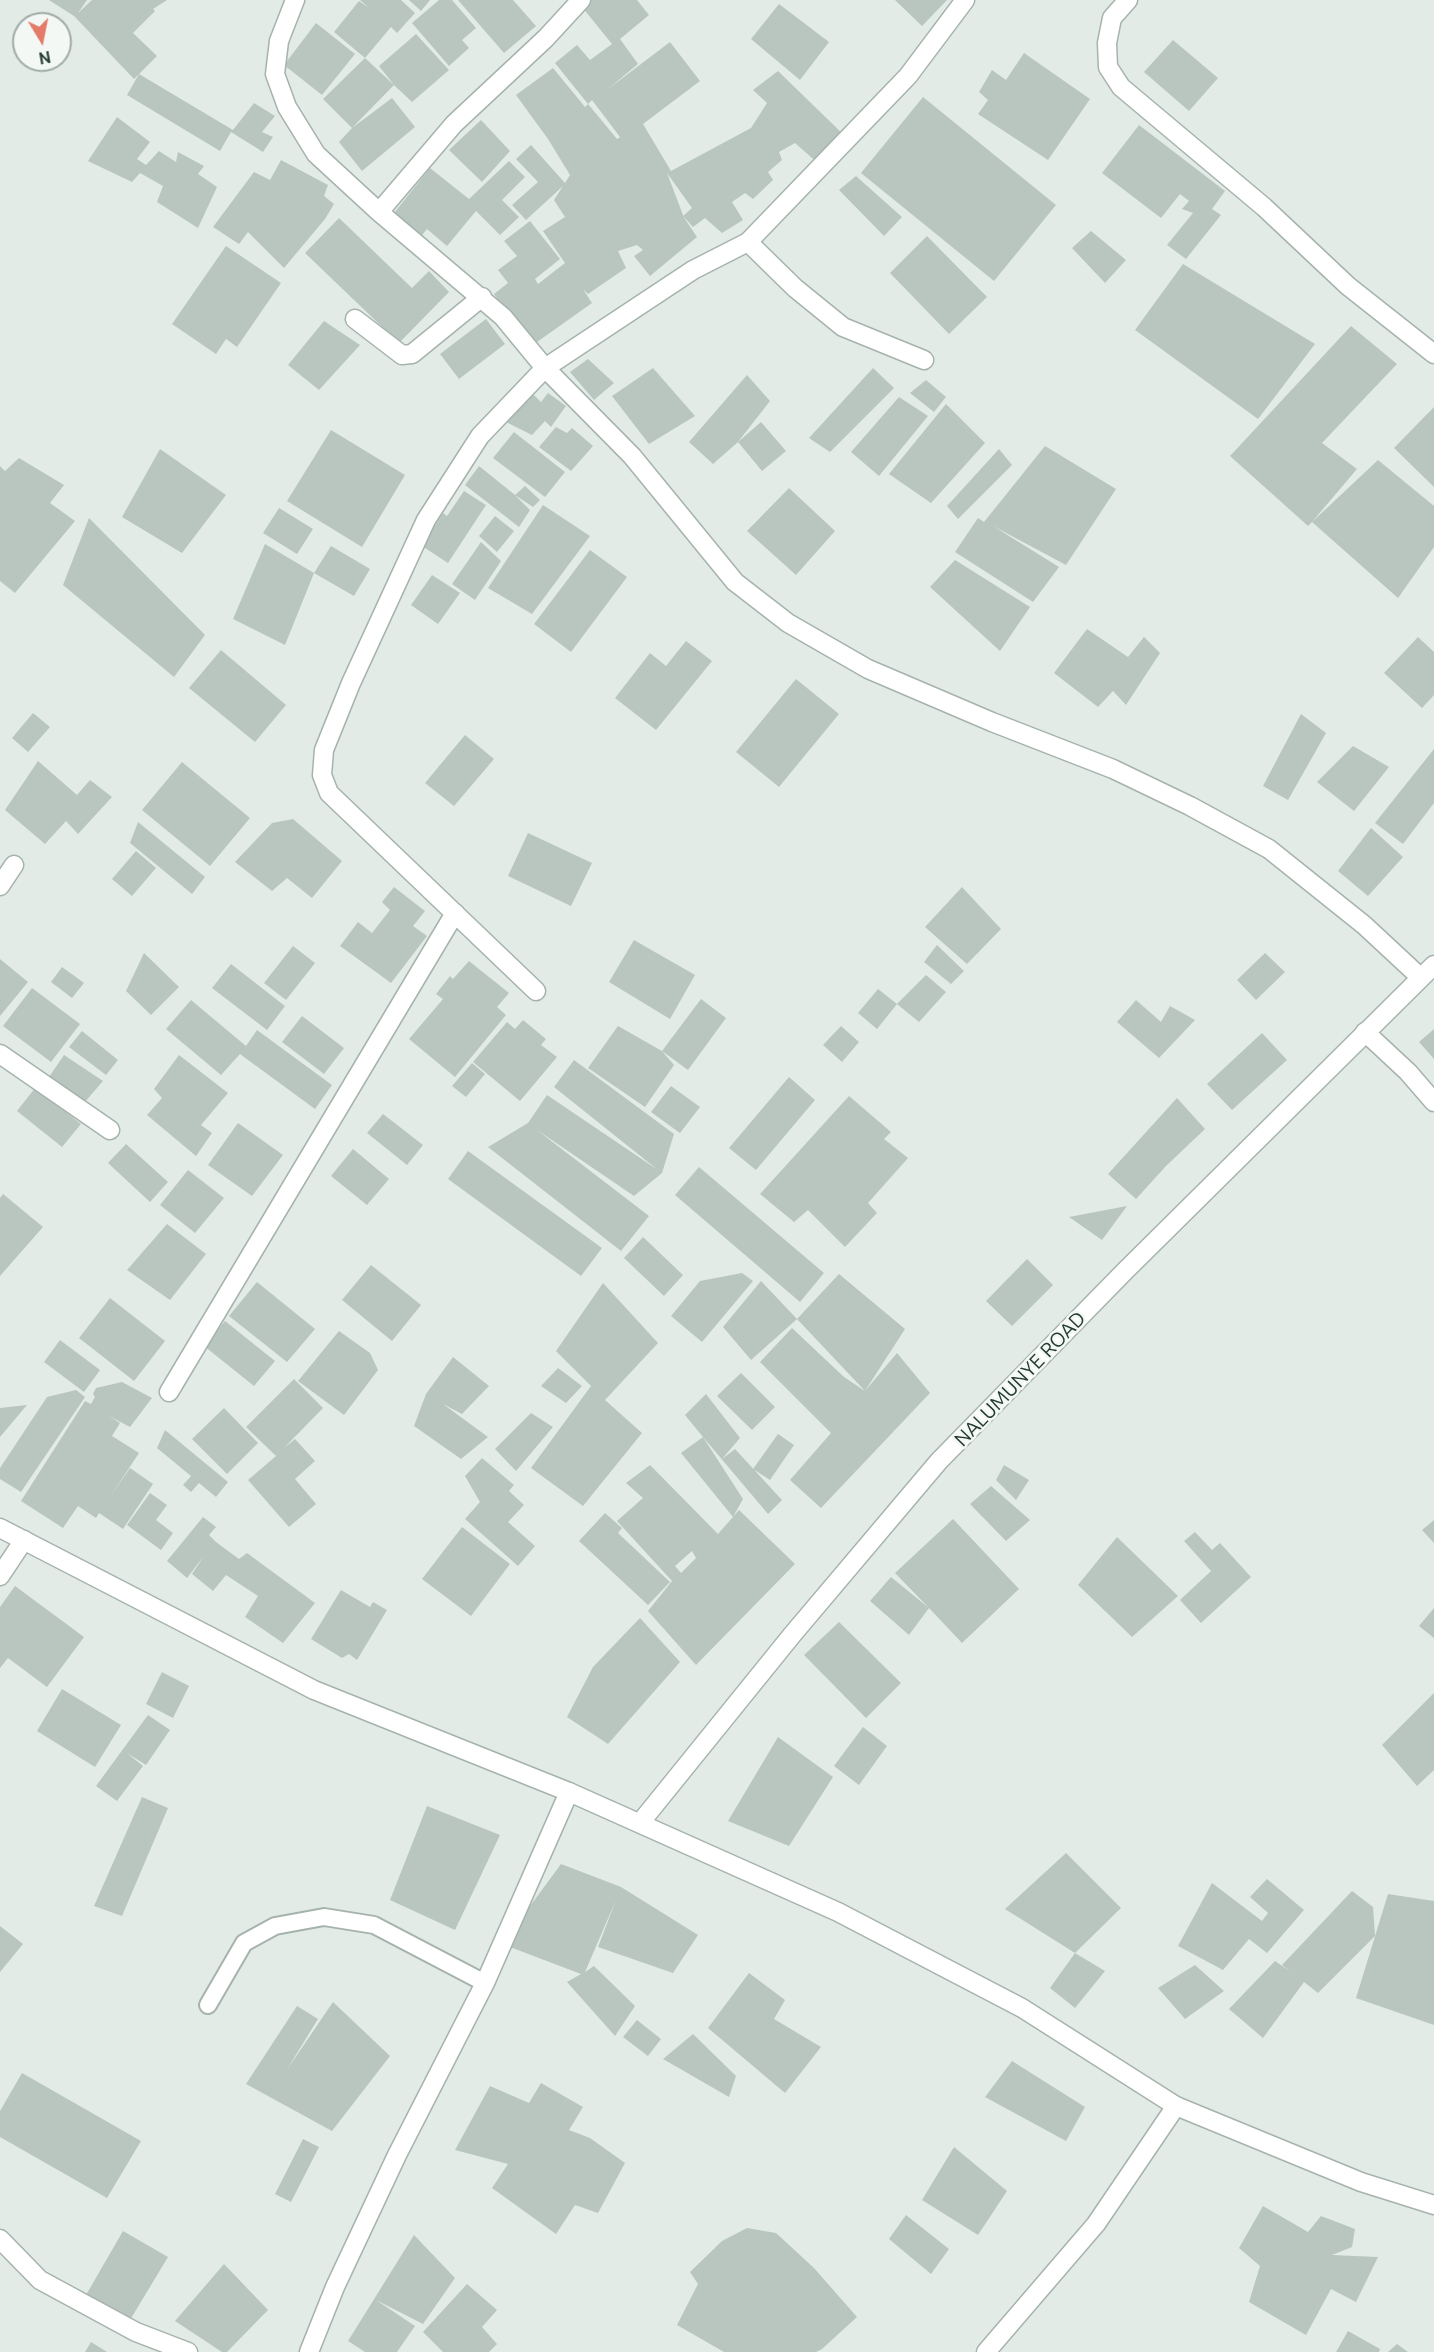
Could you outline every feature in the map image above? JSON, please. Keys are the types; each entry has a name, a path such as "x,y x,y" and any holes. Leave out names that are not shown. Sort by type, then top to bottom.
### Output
{"street":[{"path":"295,0 279,41 275,74 287,107 316,154 379,212 503,317 545,368 632,456 735,582 788,623 868,669 993,722 1113,769 1190,806 1269,849 1364,925 1427,971"},
{"path":"379,212 454,124 546,38 581,0"},
{"path":"536,991 329,793 322,776 324,750 356,672 426,520 480,436 545,368 693,270 748,242 908,76 965,0"},
{"path":"1128,0 1112,18 1107,43 1108,67 1121,87 1264,207 1348,286 1434,354"},
{"path":"748,242 795,288 843,327 924,360"},
{"path":"355,319 402,355 412,354 482,297"},
{"path":"0,886 14,864"},
{"path":"170,1392 455,913"},
{"name":"NALUMUNYE ROAD","path":"640,1823 792,1635 939,1461 1125,1271 1427,971"},
{"path":"1365,1032 1408,1072 1434,1102"},
{"path":"0,1054 110,1130"},
{"path":"0,1528 314,1690 569,1792 838,1912 1011,2002 1176,2106 1361,2182 1434,2205"},
{"path":"0,1576 24,1540"},
{"path":"309,2352 334,2287 397,2155 485,1983 569,1792"},
{"path":"986,2352 1096,2224 1176,2106"},
{"path":"0,2239 40,2280 136,2332 188,2352"}],"lane":[{"path":"208,2005 244,1943 275,1926 324,1917 374,1925 485,1983"}],"building":[{"path":"49,0 87,0 78,13 92,0 167,0 153,9 155,11 133,33 157,56 134,79 72,15 72,12 68,12"},
{"path":"360,0 401,0 415,13 397,33 391,27 365,58 334,32 359,1 369,8"},
{"path":"409,0 430,0 421,11"},
{"path":"439,0 452,0 476,28 462,40 469,48 449,66 412,23"},
{"path":"458,0 513,0 536,26 504,53"},
{"path":"591,0 637,0 649,15 620,39 638,64 608,89 670,42 700,81 643,124 671,171 751,128 767,103 753,90 778,71 847,138 820,165 795,143 779,152 782,160 768,172 773,180 753,199 745,193 732,202 743,220 722,233 705,218 693,227 683,216 697,237 650,276 634,256 643,250 637,245 618,251 626,268 588,294 583,289 592,303 530,347 494,294 508,283 498,270 517,256 504,241 530,221 560,259 535,279 538,284 565,263 543,231 565,217 554,200 563,186 526,220 512,205 538,182 516,159 531,145 565,183 570,175 548,139 516,95 553,68 585,107 588,104 555,63 577,45 590,60 612,44 582,7","holes":["592,100 620,137 617,139 588,104","667,173 692,208 683,216"]},
{"path":"895,0 947,0 922,26"},
{"path":"779,4 829,42 800,80 751,39"},
{"path":"316,23 355,54 322,95 284,65"},
{"path":"416,34 449,70 412,102 379,66"},
{"path":"1173,40 1218,78 1189,111 1144,72"},
{"path":"1024,53 1090,99 1048,160 978,114 988,100 979,92 992,70 1006,80"},
{"path":"365,58 394,85 352,128 323,99"},
{"path":"139,74 233,130 254,103 275,116 262,132 273,137 263,152 231,132 220,151 127,95"},
{"path":"923,97 1056,205 994,281 861,173"},
{"path":"392,98 415,127 362,171 339,142 352,128"},
{"path":"117,117 150,142 137,159 146,165 159,151 176,162 178,152 204,166 198,174 217,187 198,228 157,202 163,186 140,173 132,182 88,161"},
{"path":"481,120 510,151 482,182 449,150"},
{"path":"1139,125 1225,191 1212,209 1221,215 1186,259 1167,245 1193,213 1182,209 1189,201 1180,194 1161,218 1102,173"},
{"path":"281,160 328,185 324,196 334,204 325,219 284,268 248,232 239,244 213,227 254,172 270,180"},
{"path":"509,161 525,177 502,200 519,217 500,235 476,211 447,246 427,229 418,240 390,218 430,168 469,199"},
{"path":"856,176 902,217 884,236 839,190"},
{"path":"339,218 412,288 429,271 449,292 399,343 305,253"},
{"path":"1091,231 1126,260 1105,283 1072,248"},
{"path":"927,236 987,297 949,334 890,273"},
{"path":"226,246 281,283 237,347 226,339 216,354 172,324"},
{"path":"1183,264 1315,344 1258,419 1135,330"},
{"path":"486,319 505,344 459,379 440,354"},
{"path":"324,321 360,345 319,390 288,365"},
{"path":"1351,326 1397,364 1322,443 1357,469 1308,526 1230,456"},
{"path":"588,359 614,383 594,400 570,372"},
{"path":"653,368 695,416 649,444 612,396"},
{"path":"873,368 894,388 830,452 809,438"},
{"path":"747,375 770,401 738,442 713,464 689,442"},
{"path":"926,380 946,397 934,412 910,393"},
{"path":"529,390 541,402 548,393 566,406 551,427 545,421 532,435 506,422"},
{"path":"899,397 928,416 879,476 851,452"},
{"path":"946,404 985,443 931,503 889,474"},
{"path":"1434,407 1434,487 1394,448"},
{"path":"761,422 786,451 762,471 738,442"},
{"path":"556,427 567,433 572,428 593,446 571,471 539,447"},
{"path":"331,430 405,475 362,547 287,501"},
{"path":"514,432 565,472 545,497 493,458"},
{"path":"1045,446 1116,489 1066,565 993,526 1059,567 1033,602 955,552 978,518 984,522"},
{"path":"160,449 226,495 182,553 122,517"},
{"path":"999,449 1012,465 958,519 947,506"},
{"path":"19,458 64,485 50,503 75,521 15,593 0,581 0,466 5,471"},
{"path":"1378,460 1434,506 1434,547 1398,598 1312,522"},
{"path":"479,466 530,510 519,527 465,485"},
{"path":"525,486 540,500 533,507 515,495"},
{"path":"789,488 835,531 796,575 747,531"},
{"path":"464,491 486,505 448,563 422,546 443,513 447,516"},
{"path":"543,505 590,536 532,614 488,588"},
{"path":"279,508 313,529 297,554 263,533"},
{"path":"495,516 514,531 497,552 479,536"},
{"path":"89,518 205,635 174,677 63,585"},
{"path":"481,542 501,561 475,600 452,584"},
{"path":"265,544 314,573 285,645 233,619"},
{"path":"331,546 370,569 354,596 314,573"},
{"path":"590,550 627,577 571,652 534,624"},
{"path":"955,560 1030,607 1000,651 930,587"},
{"path":"432,575 460,593 438,624 411,605"},
{"path":"1087,629 1128,657 1144,637 1160,653 1126,705 1113,691 1098,707 1054,673"},
{"path":"1418,637 1434,652 1434,695 1422,708 1384,673"},
{"path":"686,641 712,661 656,730 615,698 650,653 666,666"},
{"path":"221,650 286,705 255,742 189,688"},
{"path":"796,679 839,714 779,787 736,752"},
{"path":"33,713 50,727 28,752 12,738"},
{"path":"1301,714 1326,733 1288,800 1263,786"},
{"path":"465,735 494,759 454,806 425,783"},
{"path":"1353,746 1389,767 1354,811 1317,782"},
{"path":"1434,749 1434,803 1403,844 1375,823"},
{"path":"38,761 77,795 90,780 112,797 78,834 66,821 45,844 5,810"},
{"path":"182,762 250,818 210,866 142,810"},
{"path":"293,819 342,861 312,898 287,878 272,891 235,862 272,823"},
{"path":"138,822 205,877 192,894 130,843"},
{"path":"1371,828 1403,857 1368,896 1338,871"},
{"path":"528,833 592,863 571,906 508,876"},
{"path":"136,851 156,868 132,896 112,879"},
{"path":"394,887 425,911 413,926 427,936 391,983 340,946 358,922 372,933 390,910 382,902"},
{"path":"962,887 1001,929 967,964 925,927"},
{"path":"634,940 695,975 670,1019 609,982"},
{"path":"937,945 964,971 951,984 924,962"},
{"path":"293,946 315,963 286,1000 264,983"},
{"path":"144,953 179,987 151,1015 126,991"},
{"path":"1265,953 1285,972 1256,1000 1237,980"},
{"path":"0,959 28,982 0,1016"},
{"path":"469,961 509,993 497,1007 506,1015 455,1077 409,1039 443,999 436,994 450,976 453,979"},
{"path":"231,964 285,1006 267,1030 212,988"},
{"path":"62,967 84,983 72,998 51,982"},
{"path":"926,975 946,992 919,1022 897,1004"},
{"path":"32,988 80,1024 51,1062 3,1026"},
{"path":"878,989 897,1004 877,1029 858,1013"},
{"path":"701,999 726,1018 688,1070 662,1051"},
{"path":"191,1000 246,1046 257,1030 332,1085 315,1109 240,1054 221,1075 166,1029"},
{"path":"1136,1000 1161,1022 1170,1006 1195,1020 1159,1058 1117,1022"},
{"path":"302,1016 344,1048 324,1074 282,1042"},
{"path":"523,1020 546,1039 541,1045 557,1057 520,1101 473,1062 507,1022 515,1029"},
{"path":"618,1026 662,1051 674,1065 645,1107 588,1068"},
{"path":"841,1026 859,1042 842,1062 823,1045"},
{"path":"1434,1029 1434,1059 1419,1042"},
{"path":"82,1031 118,1060 106,1075 69,1047"},
{"path":"1262,1033 1287,1060 1232,1110 1207,1084"},
{"path":"64,1055 103,1081 84,1103 49,1077"},
{"path":"179,1055 228,1093 201,1125 212,1133 196,1156 147,1115 162,1098 154,1089"},
{"path":"574,1060 674,1134 662,1173 634,1196 537,1130 649,1216 621,1251 488,1147 528,1123 547,1095 658,1170 554,1087"},
{"path":"472,1063 485,1074 466,1097 452,1086"},
{"path":"789,1077 815,1100 756,1170 729,1148"},
{"path":"671,1086 700,1107 680,1133 651,1112"},
{"path":"35,1088 81,1124 62,1147 17,1111"},
{"path":"849,1096 891,1132 884,1139 908,1158 868,1203 877,1213 845,1247 808,1210 794,1222 760,1194"},
{"path":"1177,1098 1205,1129 1166,1166 1136,1199 1108,1174"},
{"path":"383,1114 423,1145 407,1165 367,1133"},
{"path":"238,1123 283,1155 252,1196 208,1165"},
{"path":"126,1144 168,1182 150,1202 108,1163"},
{"path":"353,1149 389,1179 367,1205 331,1176"},
{"path":"468,1151 602,1248 581,1276 448,1179"},
{"path":"699,1167 824,1273 800,1302 675,1195"},
{"path":"188,1170 224,1198 195,1233 160,1205"},
{"path":"3,1194 43,1227 0,1276 0,1198"},
{"path":"1127,1206 1102,1240 1069,1217"},
{"path":"167,1224 206,1254 170,1300 127,1270"},
{"path":"643,1237 683,1275 664,1296 624,1258"},
{"path":"1027,1259 1053,1285 1012,1326 986,1301"},
{"path":"371,1265 421,1305 392,1341 342,1300"},
{"path":"742,1273 753,1281 702,1342 671,1316 700,1281"},
{"path":"839,1274 905,1329 865,1391 797,1319"},
{"path":"761,1281 797,1319 751,1360 723,1327"},
{"path":"257,1282 315,1329 287,1362 229,1316"},
{"path":"603,1283 658,1343 605,1400 642,1433 583,1506 531,1468 591,1386 556,1351"},
{"path":"110,1298 165,1341 134,1381 79,1338"},
{"path":"225,1321 275,1361 254,1386 204,1346"},
{"path":"792,1328 844,1377 865,1391 897,1353 930,1393 821,1508 790,1480 831,1433 760,1362"},
{"path":"339,1331 370,1353 378,1370 344,1415 298,1381"},
{"path":"60,1340 100,1370 84,1392 44,1362"},
{"path":"453,1357 489,1386 462,1414 443,1404 488,1437 461,1459 414,1426 426,1394"},
{"path":"558,1368 582,1386 566,1403 541,1386"},
{"path":"741,1373 775,1407 752,1430 717,1396"},
{"path":"294,1379 323,1408 284,1448 295,1439 315,1461 295,1479 316,1504 289,1527 248,1480 276,1456 246,1427"},
{"path":"122,1382 152,1398 130,1427 109,1416 120,1423 112,1436 139,1453 110,1497 130,1468 153,1484 123,1529 99,1513 96,1518 78,1506 63,1528 21,1501 85,1401 91,1404 96,1388"},
{"path":"76,1390 85,1397 21,1492 0,1479 0,1468 47,1397"},
{"path":"706,1394 740,1438 722,1459 735,1449 782,1500 768,1514 685,1415"},
{"path":"27,1405 0,1437 0,1408"},
{"path":"224,1408 258,1443 227,1474 192,1439"},
{"path":"531,1413 553,1427 516,1471 495,1449"},
{"path":"165,1430 228,1482 216,1497 199,1483 191,1492 183,1485 191,1476 157,1448"},
{"path":"778,1434 794,1445 770,1480 753,1469"},
{"path":"703,1437 743,1499 733,1517 681,1453"},
{"path":"482,1458 514,1485 509,1491 524,1505 508,1522 535,1546 518,1566 465,1519 480,1502 465,1476"},
{"path":"650,1465 718,1534 739,1510 795,1564 696,1665 648,1611 672,1581 617,1521 643,1498 626,1483","holes":["692,1551 696,1558 681,1573 675,1566"]},
{"path":"1004,1465 1029,1480 1016,1500 996,1480"},
{"path":"991,1486 1030,1520 1006,1541 970,1504"},
{"path":"150,1493 167,1505 156,1520 173,1533 161,1550 127,1525"},
{"path":"605,1513 622,1528 618,1533 670,1582 648,1605 579,1541"},
{"path":"203,1517 216,1527 209,1535 216,1542 239,1559 247,1553 315,1603 283,1643 245,1617 258,1596 226,1575 213,1591 192,1574 204,1556 187,1578 167,1561"},
{"path":"953,1519 1019,1589 962,1643 895,1573"},
{"path":"1434,1520 1434,1543 1422,1530"},
{"path":"462,1527 510,1564 471,1616 422,1579"},
{"path":"1195,1532 1212,1550 1220,1543 1251,1577 1201,1623 1180,1600 1211,1571 1184,1541"},
{"path":"1117,1537 1178,1596 1132,1637 1078,1585"},
{"path":"891,1577 929,1608 909,1635 870,1601"},
{"path":"15,1586 84,1637 47,1687 8,1658 0,1668 0,1607"},
{"path":"341,1590 370,1607 373,1602 387,1610 357,1660 349,1654 342,1658 311,1639"},
{"path":"1434,1608 1434,1638 1419,1626"},
{"path":"640,1618 680,1662 608,1744 567,1717 593,1667"},
{"path":"839,1622 901,1683 866,1718 804,1655"},
{"path":"162,1672 189,1686 173,1718 146,1704"},
{"path":"62,1689 121,1725 95,1767 37,1731"},
{"path":"1434,1693 1434,1770 1417,1786 1382,1745"},
{"path":"148,1715 170,1730 146,1765 127,1753 143,1766 117,1801 96,1786"},
{"path":"863,1727 887,1746 859,1785 834,1766"},
{"path":"778,1737 833,1777 789,1846 728,1821"},
{"path":"142,1797 168,1808 122,1916 94,1906"},
{"path":"427,1806 500,1835 455,1930 390,1900"},
{"path":"1066,1853 1121,1908 1075,1953 1005,1909"},
{"path":"561,1864 621,1887 698,1935 673,1973 598,1947 616,1900 585,1972 594,1966 635,2006 615,2036 567,1982 581,1974 502,1944"},
{"path":"1267,1879 1304,1910 1267,1953 1249,1939 1223,1970 1178,1946 1212,1883 1262,1921 1268,1913 1250,1897"},
{"path":"1352,1891 1373,1907 1375,1936 1318,1993 1304,1982 1263,2038 1229,2009 1275,1961 1291,1972 1282,1965"},
{"path":"1388,1894 1434,1901 1434,2025 1356,1998"},
{"path":"0,1926 23,1944 0,1972"},
{"path":"1075,1953 1105,1971 1075,2008 1050,1988"},
{"path":"1195,1965 1224,1991 1185,2019 1158,1988"},
{"path":"749,1973 785,2000 774,2019 821,2047 785,2093 708,2028"},
{"path":"333,2002 390,2056 332,2131 246,2084 297,2006 318,2019 286,2071"},
{"path":"637,2020 661,2039 648,2056 623,2037"},
{"path":"693,2034 736,2076 729,2097 663,2059"},
{"path":"1012,2061 1085,2107 1066,2141 985,2097"},
{"path":"22,2073 141,2141 107,2198 0,2137 0,2111"},
{"path":"541,2083 583,2107 569,2130 590,2138 625,2163 598,2213 575,2205 556,2234 492,2188 508,2164 455,2150 490,2086 529,2103"},
{"path":"303,2139 319,2147 291,2202 275,2194"},
{"path":"954,2147 1007,2191 978,2235 922,2200"},
{"path":"1263,2206 1308,2232 1321,2216 1355,2229 1352,2247 1332,2255 1378,2257 1356,2302 1331,2289 1306,2335 1249,2302 1260,2266 1239,2248"},
{"path":"906,2215 949,2249 931,2274 889,2239"},
{"path":"747,2228 776,2233 814,2268 857,2317 822,2349 816,2352 724,2352 677,2325 698,2284 690,2272 722,2241"},
{"path":"123,2231 168,2257 130,2320 86,2295"},
{"path":"414,2235 455,2278 423,2324 376,2300 415,2326 397,2352 365,2352 348,2341"},
{"path":"224,2264 268,2310 227,2352 222,2352 175,2321"},
{"path":"467,2284 497,2310 482,2327 497,2344 489,2352 443,2352 423,2332"},
{"path":"1348,2331 1380,2349 1379,2352 1336,2352"},
{"path":"91,2342 107,2352 85,2352"},
{"path":"1397,2344 1408,2352 1388,2352"}]}
